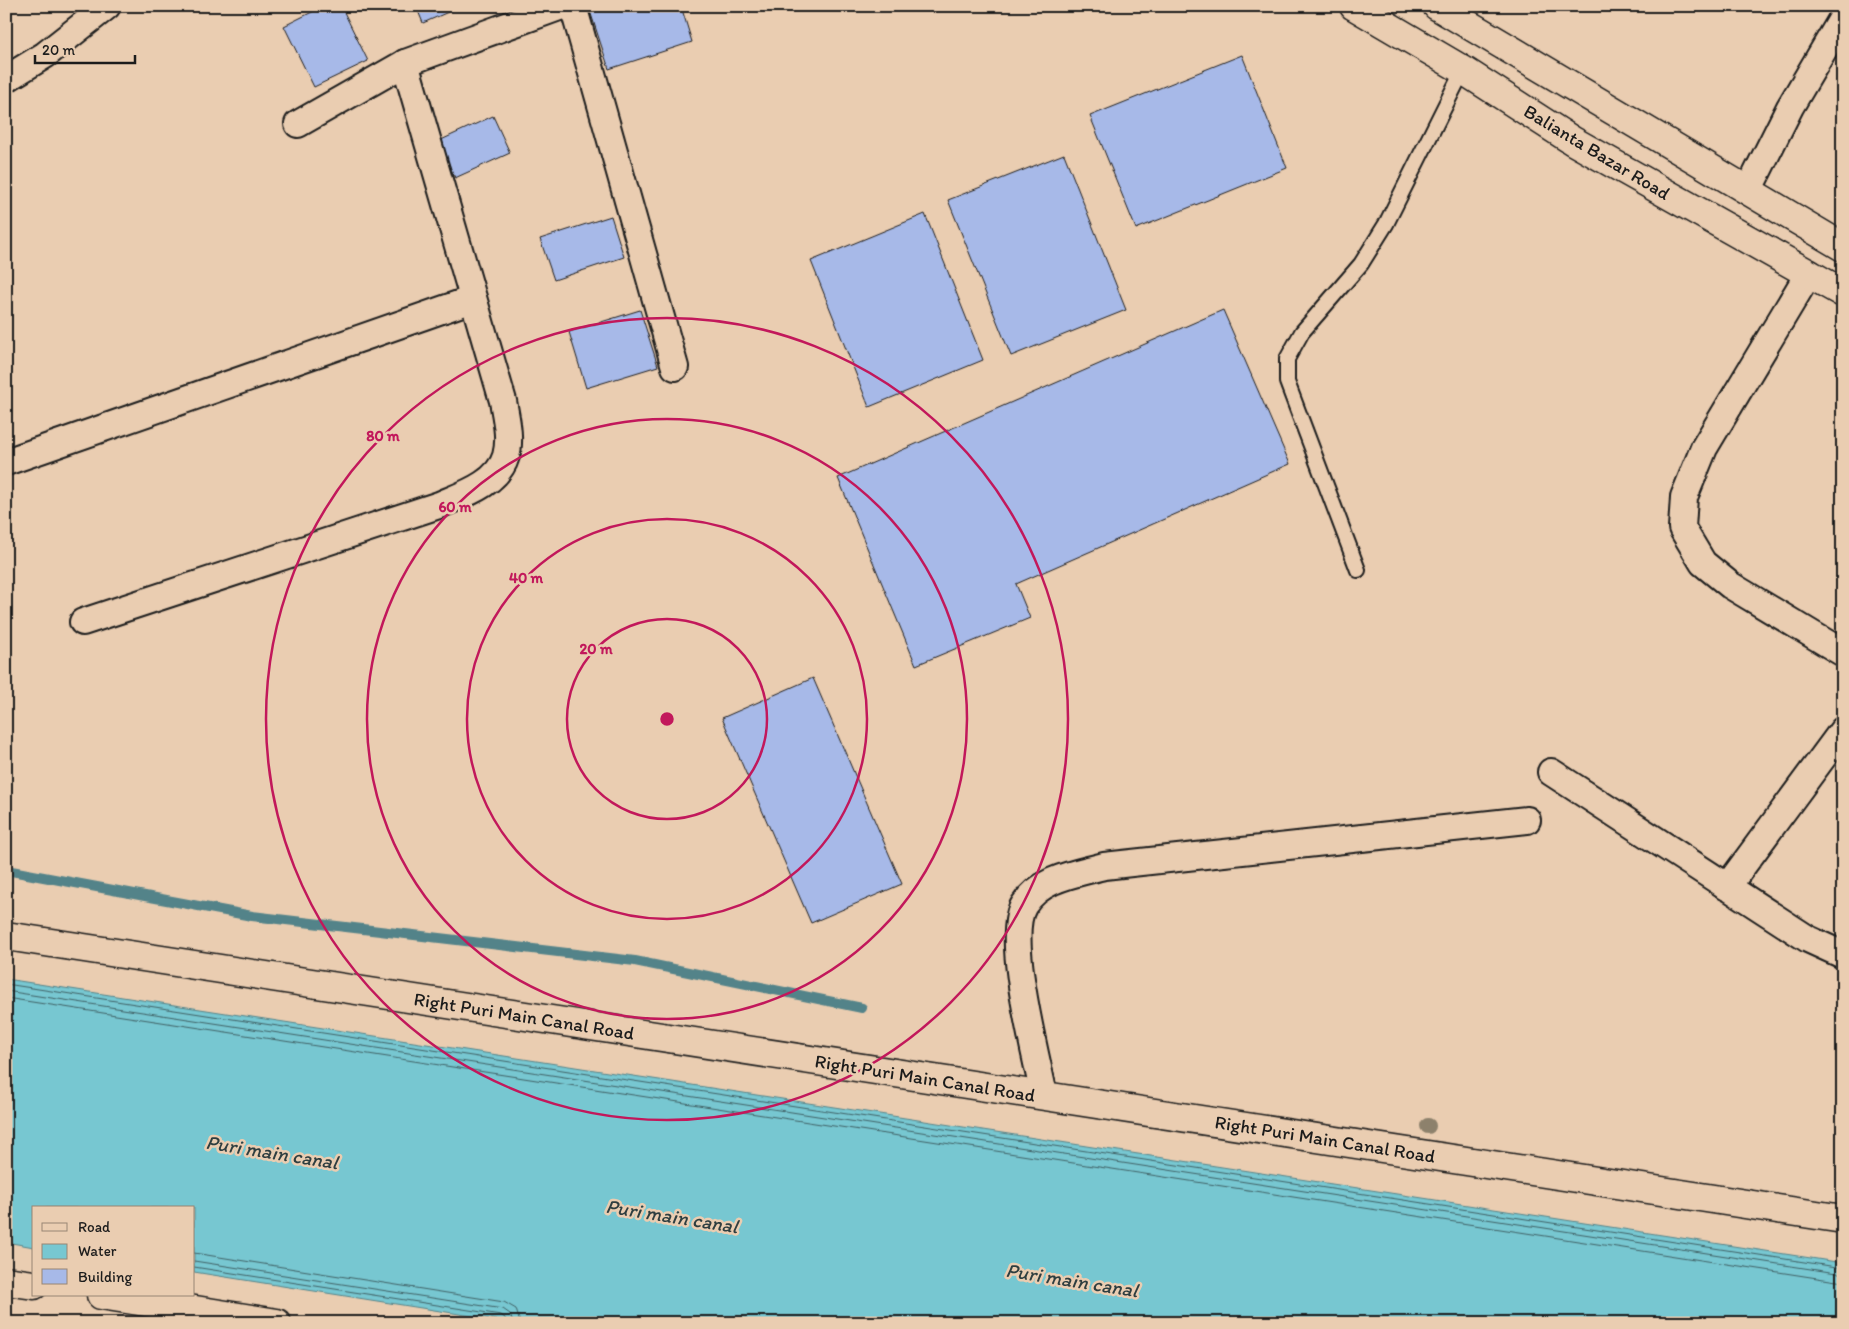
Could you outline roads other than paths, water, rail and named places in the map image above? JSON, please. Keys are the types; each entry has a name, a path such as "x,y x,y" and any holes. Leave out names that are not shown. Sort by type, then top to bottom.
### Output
{"street":[{"path":"6,79 45,55 107,6"},
{"path":"298,124 405,63 562,6"},
{"path":"573,6 675,367"},
{"name":"Balianta Bazar Road","path":"1354,6 1463,70 1573,140 1843,293"},
{"path":"1437,6 1843,247"},
{"path":"1748,191 1790,107 1843,17"},
{"path":"83,622 439,506 479,487 498,471 506,456 508,437 503,401 405,63"},
{"path":"1809,273 1704,448 1684,497 1682,528 1703,563 1730,585 1843,653"},
{"path":"6,462 474,298"},
{"path":"1727,887 1843,730"},
{"path":"1551,772 1808,939 1843,955"},
{"path":"1044,1096 1018,963 1016,934 1023,906 1039,889 1057,878 1104,866 1526,820"},
{"name":"Right Puri Main Canal Road","path":"6,936 1843,1219"},
{"path":"6,1281 32,1285"},
{"path":"107,1296 277,1323"}],"lane":[{"path":"1358,570 1287,382 1287,359 1302,332 1361,264 1386,224 1463,70"}],"water":[{"name":"Puri main canal","path":"6,979 1843,1263 1843,1323 516,1323 195,1272 195,1206 32,1206 32,1247 6,1242"}],"waterway":[{"path":"6,870 252,916 635,961 862,1008"}]}
